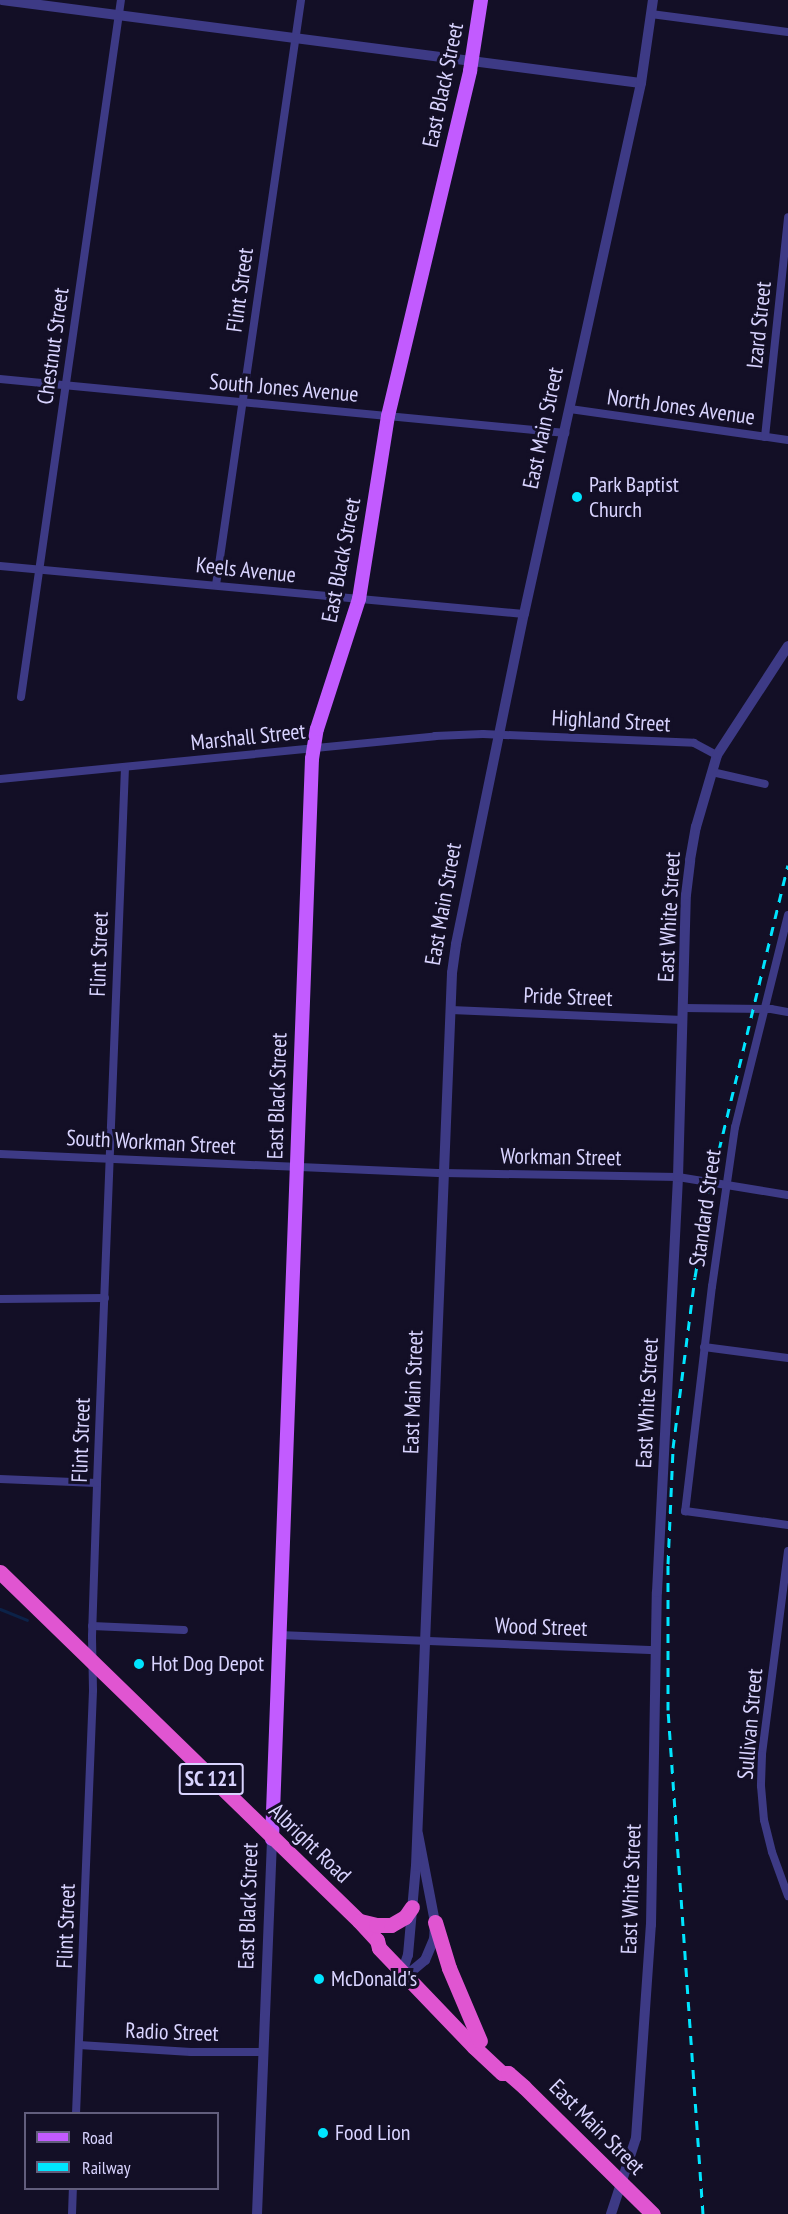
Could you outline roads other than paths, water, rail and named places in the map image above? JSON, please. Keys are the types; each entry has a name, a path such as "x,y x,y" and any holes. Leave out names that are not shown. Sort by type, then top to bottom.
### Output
{"highway":[{"name":"Albright Road","path":"0,1572 358,1921 377,1940 378,1948 406,1969"},
{"path":"358,1921 376,1926 392,1925 405,1917 412,1907"},
{"path":"435,1922 449,1968 480,2041"},
{"name":"East Main Street","path":"406,1969 502,2073 508,2073"},
{"name":"East Main Street","path":"445,2011 480,2041 508,2073 653,2214"}],"main road":[{"name":"East Black Street","path":"272,1839 295,1167 313,749 359,599 388,416 472,61 481,0"}],"street":[{"path":"2,0 641,83"},
{"name":"Chestnut Street","path":"21,697 121,0"},
{"name":"Flint Street","path":"216,585 301,0"},
{"name":"East Main Street","path":"406,1969 418,1834 444,1173 456,944 524,614 641,83 653,0"},
{"path":"651,14 788,32"},
{"name":"Izard Street","path":"765,437 788,217"},
{"name":"South Jones Avenue","path":"0,379 565,433"},
{"name":"North Jones Avenue","path":"570,409 788,440"},
{"name":"Keels Avenue","path":"0,566 524,614"},
{"name":"East White Street","path":"611,2214 636,2138 650,1935 656,1650 678,1177 686,895 690,860 717,755 788,646"},
{"name":"Marshall Street","path":"0,779 435,736 499,733"},
{"name":"Highland Street","path":"499,733 694,743 717,755"},
{"name":"Flint Street","path":"76,2112 124,768"},
{"path":"712,772 765,784"},
{"name":"Standard Street","path":"788,915 735,1127 704,1347 685,1511 788,1525"},
{"name":"Pride Street","path":"451,1010 683,1014 764,1009 788,1012"},
{"name":"South Workman Street","path":"0,1154 444,1173"},
{"name":"Workman Street","path":"444,1173 678,1177 788,1195"},
{"path":"0,1299 105,1298"},
{"path":"704,1347 788,1358"},
{"path":"0,1479 97,1483"},
{"name":"Sullivan Street","path":"788,1551 762,1755 761,1786 769,1841 788,1896"},
{"path":"92,1626 184,1630"},
{"name":"Wood Street","path":"279,1635 656,1650"},
{"name":"East Main Street","path":"406,1969 425,1960 431,1950 435,1922 418,1834"},
{"name":"East Black Street","path":"257,2214 272,1839"},
{"name":"Radio Street","path":"79,2045 191,2052 263,2052"},
{"path":"72,2214 73,2190"}],"waterway":[{"path":"0,1609 27,1620"}],"railway":[{"path":"703,2214 668,1710 668,1564 673,1448 695,1277 711,1183 788,865"}],"place":[{"name":"Park Baptist Church","path":"577,497"},
{"name":"Hot Dog Depot","path":"139,1664"},
{"name":"McDonald's","path":"319,1979"},
{"name":"Food Lion","path":"323,2133"}]}
